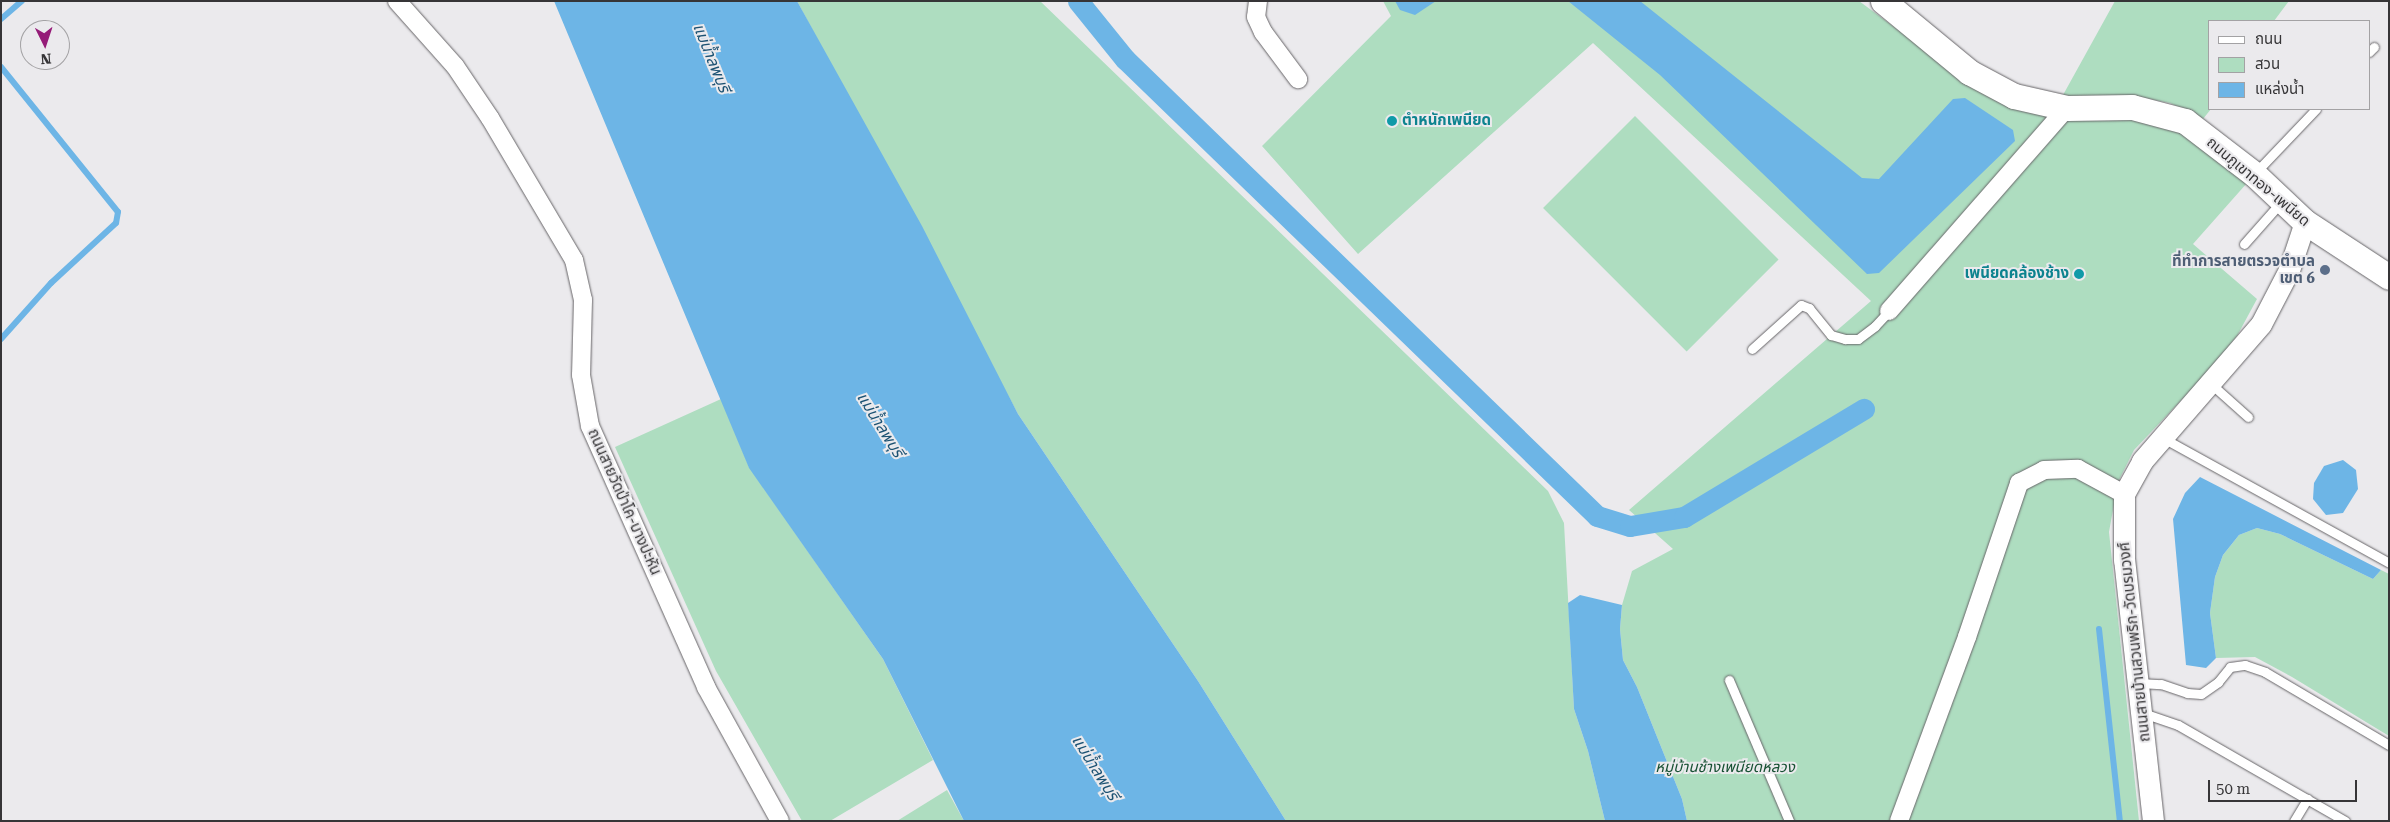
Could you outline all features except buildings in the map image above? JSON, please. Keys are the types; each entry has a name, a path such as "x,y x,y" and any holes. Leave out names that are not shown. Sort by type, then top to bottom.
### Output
{"main road":[{"name":"ถนนภูเขาทอง-เพนียด","path":"1883,1 1969,72 2014,96 2067,108 2132,106 2185,121 2254,174 2305,222 2389,277"}],"street":[{"name":"ถนนสายวัดป่าโค-บางปะหัน","path":"397,1 454,66 470,88 490,118 574,260 583,300 581,375 590,426 706,687 780,821"},
{"path":"1258,1 1256,17 1263,32 1298,78"},
{"path":"1889,311 2067,108"},
{"name":"ถนนสายบ้านสวนพริก-วัดบรมวงศ์","path":"2153,821 2124,560 2124,494 2142,461 2262,324 2289,270 2305,222"},
{"path":"1899,821 1967,637 2019,483 2044,470 2078,469 2124,494"}],"lane":[{"path":"2254,174 2315,110"},
{"path":"2244,244 2282,200"},
{"path":"1752,349 1801,305 1809,308 1831,335 1845,340 1858,338 1876,326 1889,311"},
{"path":"2210,383 2248,417"},
{"path":"2163,438 2389,563"},
{"path":"2139,683 2161,684 2187,694 2201,694 2218,682 2230,667 2245,665 2265,672 2389,745"},
{"path":"1729,680 1789,821"},
{"path":"2142,713 2178,726 2345,821"},
{"path":"2294,821 2307,799"}],"green space":[{"path":"797,1 1040,1 1548,491 1564,523 1574,709 1588,751 1605,821 1286,821 1198,681 1018,414"},
{"name":"หมู่บ้านช้างเพนียดหลวง","path":"1383,1 1859,1 1963,78 2180,128 2247,183 2193,244 2257,299 2237,336 2207,373 2134,450 2118,482 2109,532 2139,821 1687,821 1682,799 1637,687 1623,660 1620,629 1622,605 1632,571 1673,549 1629,510 1871,301 1593,43 1358,254 1262,146 1391,16"},
{"path":"2115,1 2289,1 2275,20 2208,20 2208,110 2210,110 2203,119 2170,103 2144,98 2086,98 2063,95"},
{"path":"1635,116 1779,260 1687,351 1543,208"},
{"path":"721,399 749,467 883,659 933,760 830,821 802,821 716,671 615,447"},
{"path":"2257,528 2280,534 2373,579 2381,570 2389,574 2389,736 2292,677 2255,657 2216,658 2210,613 2215,577 2223,555 2239,535"},
{"path":"947,790 964,821 897,821"}],"water":[{"name":"แม่น้ำลพบุรี","path":"554,1 797,1 922,226 1018,414 1198,681 1286,821 964,821 883,659 749,468"},
{"path":"1395,1 1436,1 1415,15 1400,10"},
{"path":"1568,1 1640,1 1862,178 1879,179 1953,99 1965,98 2013,130 2015,141 1879,273 1867,274 1660,75"},
{"path":"2343,460 2356,470 2358,489 2343,513 2326,515 2313,499 2314,483 2324,466"},
{"path":"2200,477 2381,570 2373,579 2280,534 2257,528 2239,535 2223,555 2215,577 2210,613 2216,658 2206,668 2186,665 2173,519 2185,493"},
{"path":"1580,595 1622,605 1620,629 1623,660 1637,687 1682,799 1687,821 1605,821 1588,751 1574,709 1568,603"}],"waterway":[{"path":"1,19 22,1"},
{"path":"1078,1 1125,59 1597,516 1630,526 1684,517 1864,409"},
{"path":"1,67 118,212 116,223 51,283 1,339"},
{"path":"2099,629 2120,821"}],"place":[{"name":"ตำหนักเพนียด","path":"1392,121"},
{"name":"ที่ทำการสายตรวจตำบล เขต 6","path":"2325,270"},
{"name":"เพนียดคล้องช้าง","path":"2079,274"}]}
